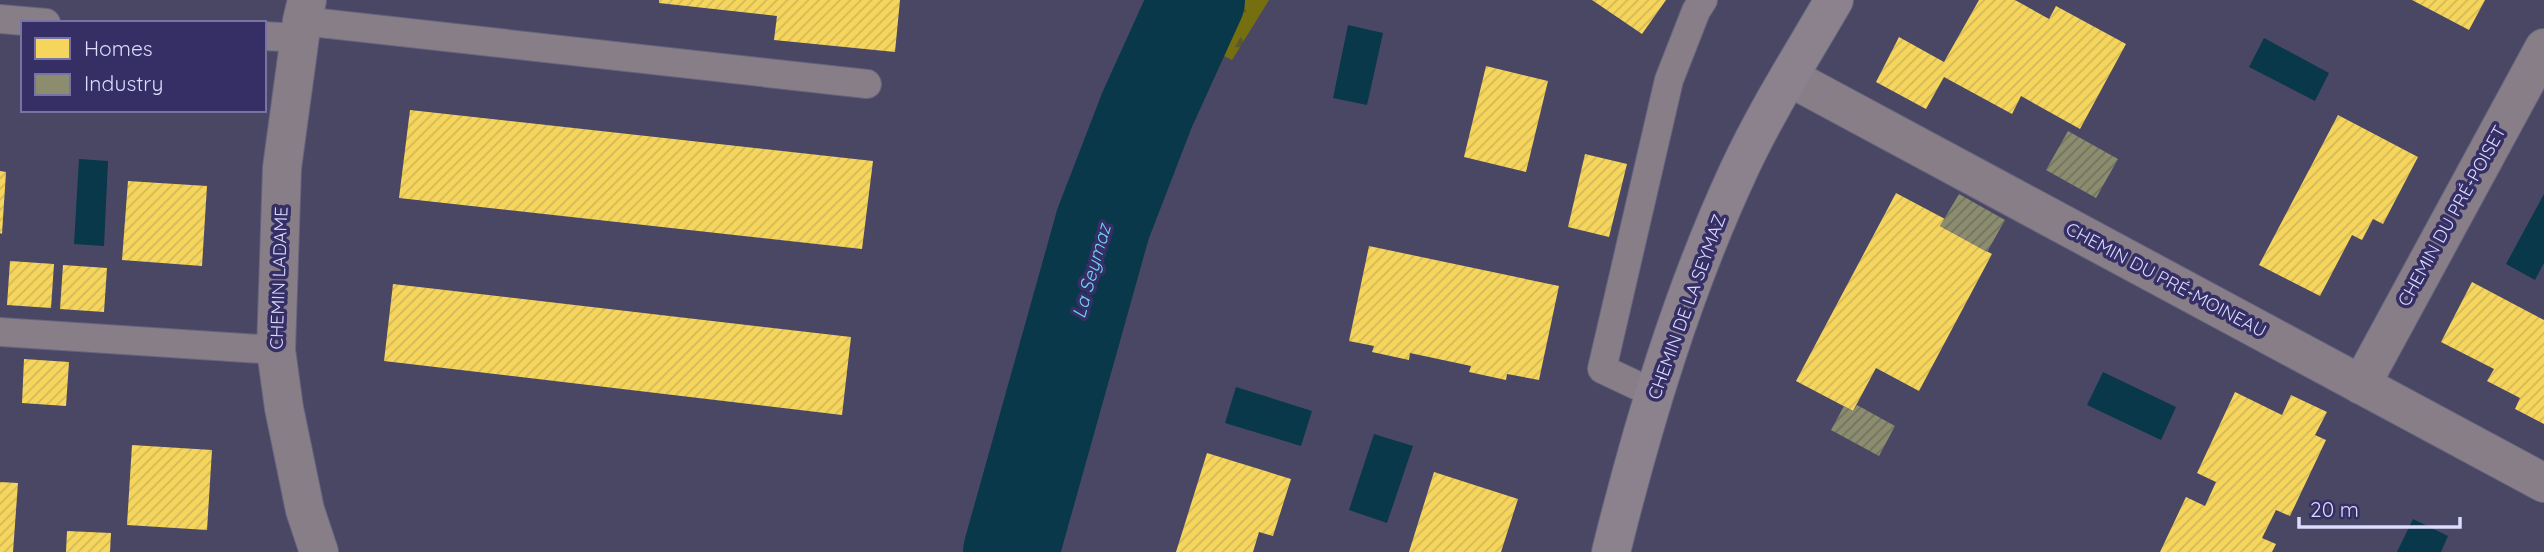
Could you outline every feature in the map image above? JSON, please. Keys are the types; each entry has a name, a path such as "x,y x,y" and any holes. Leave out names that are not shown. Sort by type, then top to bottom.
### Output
{"street":[{"name":"CHEMIN DE LA SEYMAZ","path":"1611,552 1656,394 1701,258 1738,171 1834,0"},
{"name":"CHEMIN LADAME","path":"294,24 282,168 276,350 284,408 305,510 319,552"},
{"name":"CHEMIN DU PRÉ-POISET","path":"2361,385 2544,48"},
{"name":"CHEMIN DU PRÉ-MOINEAU","path":"1789,77 2544,483"}],"lane":[{"path":"1656,394 1602,369 1669,80 1696,11 1703,0"},
{"path":"0,19 23,21"},
{"path":"294,24 867,84"},
{"path":"0,332 276,350"}],"green space":[{"path":"1162,0 1269,0 1232,60 1178,32 1123,152 1098,223 1016,498 996,494 1136,54"}],"water":[{"path":"1348,25 1383,33 1367,105 1333,98"},
{"path":"2264,38 2329,73 2315,101 2249,67"},
{"path":"79,159 108,161 104,246 74,244"},
{"path":"2544,194 2544,263 2535,280 2506,264"},
{"path":"2103,372 2176,407 2161,440 2087,405"},
{"path":"1236,387 1312,411 1301,446 1225,423"},
{"path":"1374,434 1413,446 1387,523 1349,510"},
{"path":"2413,519 2448,536 2441,552 2397,552"}],"building: Homes":[{"path":"659,0 900,0 895,52 774,40 777,16 659,3"},
{"path":"1592,0 1666,0 1642,34"},
{"path":"1979,0 2015,0 2049,19 2056,6 2126,44 2080,129 2021,96 2012,114 1944,77 1926,109 1876,82 1899,37 1944,62"},
{"path":"2412,0 2485,0 2469,30"},
{"path":"1486,66 1548,81 1526,172 1464,157"},
{"path":"410,110 873,161 862,249 399,198"},
{"path":"2338,115 2418,157 2383,224 2373,219 2362,240 2352,235 2320,296 2259,265"},
{"path":"1585,154 1627,164 1609,237 1568,227"},
{"path":"0,171 6,172 2,234 0,233"},
{"path":"128,181 207,186 202,266 122,260"},
{"path":"1896,193 1945,219 1940,226 1992,254 1919,391 1876,368 1853,411 1796,381"},
{"path":"1369,246 1559,286 1539,380 1507,374 1506,380 1469,372 1471,366 1410,353 1409,360 1372,352 1374,346 1349,341"},
{"path":"10,261 54,264 51,308 7,305"},
{"path":"63,265 107,268 104,312 60,309"},
{"path":"2472,282 2544,320 2544,424 2515,409 2520,398 2487,381 2494,369 2441,342"},
{"path":"393,284 851,337 842,415 384,361"},
{"path":"24,359 69,362 66,406 22,403"},
{"path":"2235,392 2282,415 2291,395 2327,412 2315,435 2326,440 2290,516 2276,510 2262,538 2276,544 2272,552 2160,552 2186,497 2205,506 2216,482 2197,473"},
{"path":"132,445 212,450 207,530 127,525"},
{"path":"1207,453 1291,479 1273,536 1259,532 1253,552 1176,552"},
{"path":"1434,472 1518,499 1501,552 1409,552"},
{"path":"0,482 18,483 13,552 0,552"},
{"path":"67,531 111,533 110,552 66,552"}],"building: Industry":[{"path":"2068,131 2118,159 2096,198 2046,170"},
{"path":"1959,194 2005,220 1987,252 1940,226"},
{"path":"1857,405 1895,426 1879,456 1831,430 1844,406 1853,411"}],"waterway":[{"name":"La Seymaz","path":"1011,552 1103,224 1147,110 1197,0"}]}
